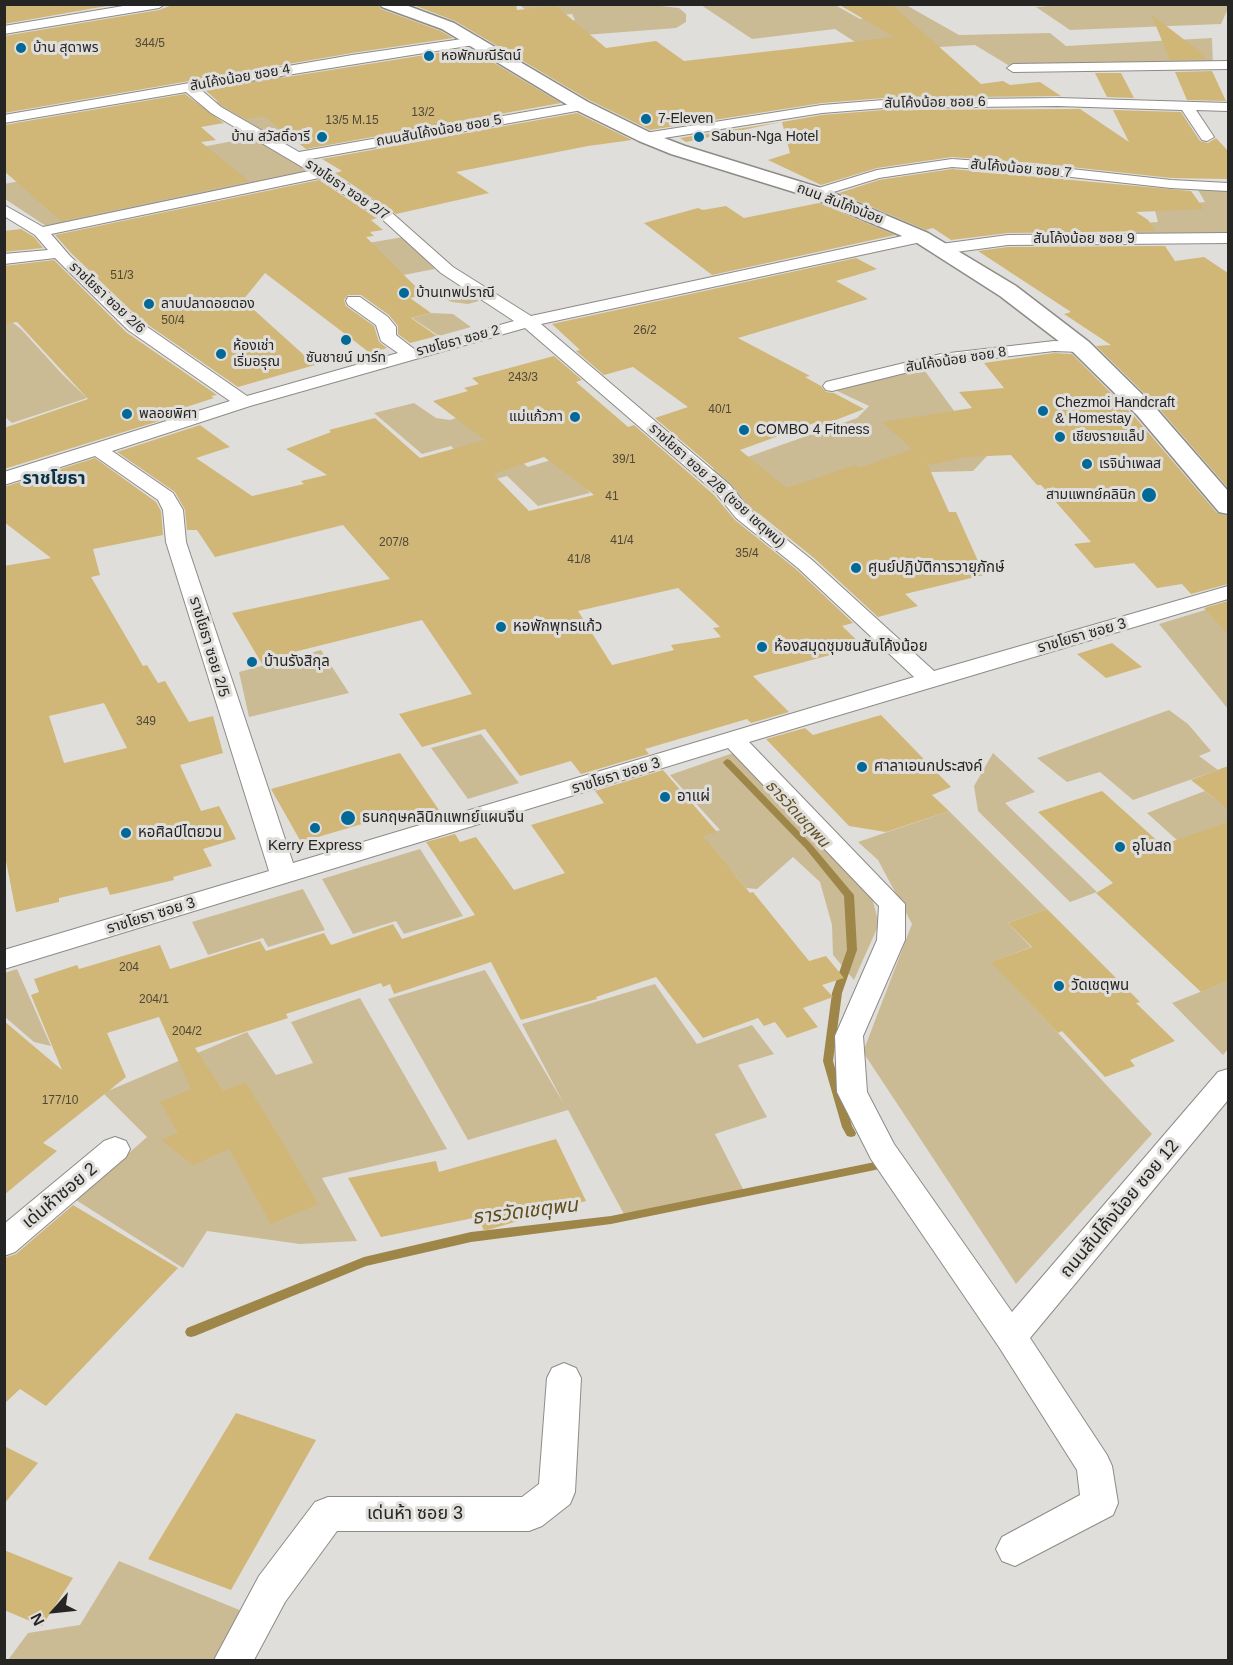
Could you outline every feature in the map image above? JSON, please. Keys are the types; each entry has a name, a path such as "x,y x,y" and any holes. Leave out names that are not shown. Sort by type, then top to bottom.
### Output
{"street":[{"path":"4,30 159,4"},
{"name":"ถนน สันโค้งน้อย","path":"387,4 448,26 582,106 645,137 678,150 817,194 921,237 1008,291 1081,347 1145,410 1226,499"},
{"name":"สันโค้งน้อย ซอย 4","path":"4,119 352,59 476,41"},
{"path":"1013,68 1228,65"},
{"name":"ราชโยธา ซอย 2/7","path":"189,87 216,110 297,157 387,216 447,270 528,322"},
{"name":"สันโค้งน้อย ซอย 6","path":"645,137 822,109 884,104 1058,102 1228,107"},
{"name":"ถนนสันโค้งน้อย ซอย 5","path":"297,157 582,106"},
{"path":"1187,106 1207,137"},
{"name":"สันโค้งน้อย ซอย 7","path":"817,194 877,174 952,163 1035,169 1171,184 1228,187"},
{"path":"41,232 320,173"},
{"name":"ราชโยธา ซอย 2/6","path":"4,209 41,232 64,259 134,326 244,402"},
{"name":"ราชโยธา ซอย 2","path":"4,478 244,402 528,322 921,237"},
{"name":"สันโค้งน้อย ซอย 9","path":"941,249 1008,240 1228,238"},
{"path":"4,259 61,253"},
{"path":"354,301 382,321 387,327 387,337 410,354"},
{"name":"ราชโยธา ซอย 2/8 (ซอย เชตุพน)","path":"528,322 715,482 743,514 805,564 930,679"},
{"name":"สันโค้งน้อย ซอย 8","path":"832,386 941,359 1054,346 1081,347"},
{"name":"ราชโยธา ซอย 2/5","path":"97,449 166,497 173,510 176,542 284,876"},
{"name":"ราชโยธา ซอย 3","path":"4,960 930,679 1228,592"},
{"path":"734,740 892,904 891,940 849,1036 852,1092 882,1151 1011,1337 1094,1466 1100,1503 1015,1549"},
{"name":"ถนนสันโค้งน้อย ซอย 12","path":"1011,1337 1228,1080"},
{"name":"เด่นห้าซอย 2","path":"4,1243 115,1149"},
{"name":"เด่นห้า ซอย 3","path":"233,1660 272,1588 328,1514 529,1514 557,1492 564,1378"}],"shaded area":[{"path":"1073,4 1227,4 1228,9 1221,24 1070,30 1036,7"},
{"path":"520,5 652,5 679,8 686,14 686,22 676,28 584,35 544,29 575,20 572,14 533,17"},
{"path":"701,5 835,5 860,19 881,16 865,5 906,5 959,35 1050,33 1066,46 1212,38 1213,66 1013,68 975,45 869,51 835,29 752,39"},
{"path":"279,75 294,86 300,130 272,136 214,102 253,95 239,82"},
{"path":"255,137 309,172 46,226 5,199 4,184"},
{"path":"1197,188 1228,190 1228,233 1135,237 1130,224 1158,222 1154,207 1205,202"},
{"path":"403,237 435,269 361,283 333,249"},
{"path":"459,288 479,301 468,304 452,302 436,295"},
{"path":"431,313 453,314 471,327 439,336 412,318"},
{"path":"4,316 21,329 87,398 12,423 5,417"},
{"path":"922,367 987,456 973,471 933,472 756,514 711,470 857,418 869,406 833,389"},
{"path":"414,403 436,418 450,420 484,409 495,441 528,467 567,455 582,484 590,493 538,506 507,476 485,482 451,446 422,454 374,413"},
{"path":"1228,603 1228,709 1159,624"},
{"path":"321,650 349,693 249,717 239,672"},
{"path":"1169,710 1188,724 1211,751 1199,756 1218,770 1133,800 1100,772 1067,782 1037,758"},
{"path":"481,734 519,783 468,799 431,748"},
{"path":"736,752 870,890 879,924 854,980 833,955 832,925 820,882 793,857 757,889 746,888 730,869 668,847 720,830 670,775"},
{"path":"993,753 1035,792 1005,803 1097,892 1070,902 978,811 974,786"},
{"path":"1205,791 1215,799 1228,794 1228,886 1147,813"},
{"path":"949,811 1047,909 1008,923 1031,947 992,962 1152,1134 1016,1284 863,1052 912,924 878,860 858,842"},
{"path":"420,849 463,916 404,934 396,921 353,934 322,879"},
{"path":"303,889 325,930 268,947 263,938 208,955 192,922"},
{"path":"17,969 51,1046 34,1042 5,1017 5,973"},
{"path":"485,970 564,1104 522,1024 655,984 697,1044 752,1025 774,1054 738,1065 767,1117 715,1134 744,1191 626,1218 568,1110 468,1140 388,999"},
{"path":"1228,981 1228,1049 1223,1055 1172,1003"},
{"path":"360,998 447,1149 322,1178 357,1241 300,1244 207,1231 183,1268 76,1200 147,1137 103,1093 247,1032 276,1075 313,1063 291,1022"},
{"path":"119,1561 242,1611 215,1660 8,1660 28,1633 80,1625"}],"building":[{"path":"4,4 118,4 4,24"},
{"path":"175,4 378,4 381,9 441,31 453,38 352,53 4,113 4,36 159,10"},
{"path":"411,4 516,4 517,10 556,6 606,48 656,41 684,61 894,37 838,4 891,4 981,84 1003,81 1010,85 1040,82 1061,96 884,98 822,103 650,130 589,100 455,21"},
{"path":"1151,14 1204,55 1206,59 1170,60"},
{"path":"469,48 561,103 306,149 264,116 246,119 222,105 205,90"},
{"path":"1212,71 1226,101 1187,100 1175,72"},
{"path":"1095,73 1121,73 1134,98 1107,97"},
{"path":"185,94 224,123 201,127 216,140 201,142 249,181 61,221 4,171 4,125"},
{"path":"1080,109 1129,142 1113,110 1181,112 1200,141 1208,143 1216,138 1228,151 1228,179 1171,178 1035,163 952,157 877,168 821,185 768,160 790,153 782,122 822,115 884,110"},
{"path":"577,113 632,140 588,146 456,172 489,193 396,214 335,173 342,171 322,159"},
{"path":"781,122 686,142 680,138"},
{"path":"952,169 1191,191 1204,209 1136,212 1148,220 1156,231 1008,233 951,240 933,228 926,230 839,193 879,180"},
{"path":"319,180 377,218 371,220 383,230 370,232 374,236 366,237 424,295 410,298 431,313 411,318 437,336 410,343 398,334 398,326 389,315 361,295 348,295 344,300 346,306 374,326 379,342 387,348 370,353 265,273 243,300 315,365 238,387 141,320 55,235"},
{"path":"819,203 895,235 712,275 644,223 698,208 703,210 726,206 744,218"},
{"path":"21,229 34,237 43,248 4,252 4,231"},
{"path":"1165,246 1175,261 1204,257 1228,273 1228,488 1155,404 1096,346 1111,345 1064,314 1071,312 978,251 1008,247"},
{"path":"856,258 877,269 836,281 868,299 738,338 810,376 805,377 821,386 826,392 834,393 864,409 823,425 817,422 740,450 787,488 855,465 859,468 912,449 882,422 972,408 959,392 1004,388 984,363 1054,353 1072,354 1135,417 1217,513 1228,516 1228,584 1191,594 1182,584 1157,588 1134,563 1095,568 1074,544 1091,542 1011,455 966,457 931,465 926,461 949,512 956,512 978,561 992,573 905,594 918,606 878,617 814,558 752,508 731,483 655,418 688,407 633,367 604,375 576,351 580,350 552,324"},
{"path":"54,260 126,332 217,395 180,409 185,413 4,469 4,428 88,399 17,322 4,324 4,266"},
{"path":"554,356 582,380 576,382 628,427 634,425 714,495 735,520 797,570 853,623 842,626 863,646 753,676 789,712 751,723 747,719 645,749 649,754 581,774 571,761 520,776 485,729 422,747 399,714 472,694 422,620 290,653 292,656 262,664 232,613 390,579 343,525 215,557 197,530 187,530 185,510 175,492 117,452 200,425 230,447 196,458 252,496 304,484 301,481 327,475 286,449 331,432 329,430 375,418 420,458 485,440 433,401 468,391 464,388 479,384 472,378","holes":["544,457 594,495 529,511 493,474","678,588 720,627 713,628 721,637 671,645 674,650 612,665 578,611"]},
{"path":"95,458 156,502 161,511 163,535 93,549 100,575 91,577 143,666 147,665 158,683 165,681 189,722 213,716 223,753 180,765 201,811 219,806 236,839 203,849 212,866 173,877 174,880 110,895 107,887 59,898 59,902 16,912 4,851 4,566 51,558 4,522 4,487","holes":["104,703 127,748 64,763 49,716"]},
{"path":"1228,601 1228,634 1204,608"},
{"path":"1112,643 1142,667 1106,678 1077,654"},
{"name":"ศาลาเอนกประสงค์","path":"881,715 951,787 932,795 949,811 886,832 849,826 766,739 805,728 813,735"},
{"path":"400,753 443,816 414,824 406,811 301,842 271,789"},
{"path":"1228,766 1228,809 1191,780"},
{"path":"663,770 717,832 703,836 750,893 753,892 809,961 826,956 844,978 822,985 833,997 803,1008 818,1027 787,1038 775,1022 764,1026 758,1018 703,1038 656,977 596,997 597,999 521,1020 491,962 394,994 390,984 383,987 381,983 286,1014 288,1018 195,1048 223,1091 245,1082 318,1204 271,1224 229,1149 193,1165 161,1140 178,1133 160,1102 191,1089 159,1017 107,1033 126,1077 43,1143 57,1151 4,1195 4,1021 62,1070 31,995 39,992 34,979 77,965 79,969 160,945 170,969 260,941 266,951 324,933 331,945 393,924 402,939 475,915 426,842 455,834 460,842 476,837 514,890 565,873 531,825 604,803 595,791"},
{"path":"1102,791 1162,845 1228,822 1228,981 1201,992 1096,893 1113,883 1038,812"},
{"path":"1047,909 1140,1002 1136,1003 1175,1041 1130,1060 1135,1066 1105,1077 1062,1031 1058,1033 991,962 1032,947 1008,923"},
{"path":"556,1139 586,1201 484,1231 478,1217 381,1237 348,1178 436,1161 439,1172"},
{"path":"73,1205 178,1268 46,1406 20,1389 4,1404 4,1258 16,1254"},
{"path":"236,1413 316,1440 231,1590 148,1559"},
{"path":"4,1446 38,1463 4,1504"},
{"path":"4,1550 73,1578 42,1626 4,1610"}],"waterway":[{"name":"ธารวัดเชตุพน","path":"727,762 809,847 849,895 852,950 837,993 828,1061 847,1127 851,1133"},
{"name":"ธารวัดเชตุพน","path":"191,1332 364,1262 471,1237 611,1220 875,1166"}],"place":[{"name":"บ้าน สุดาพร","path":"21,48"},
{"name":"หอพักมณีรัตน์","path":"429,56"},
{"name":"7-Eleven","path":"646,119"},
{"name":"บ้าน สวัสดิ์อารี","path":"322,137"},
{"name":"Sabun-Nga Hotel","path":"699,137"},
{"name":"บ้านเทพปราณี","path":"404,293"},
{"name":"ลาบปลาดอยตอง","path":"149,304"},
{"name":"ซันชายน์ มาร์ท","path":"346,340"},
{"name":"ห้องเช่า เริ่มอรุณ","path":"221,354"},
{"name":"Chezmoi Handcraft & Homestay","path":"1043,411"},
{"name":"พลอยพิศา","path":"127,414"},
{"name":"แม่แก้วภา","path":"575,417"},
{"name":"COMBO 4 Fitness","path":"744,430"},
{"name":"เชียงรายแล็ป","path":"1060,437"},
{"name":"เรจิน่าเพลส","path":"1087,464"},
{"name":"สามแพทย์คลินิก","path":"1149,495"},
{"name":"ศูนย์ปฏิบัติการวายุภักษ์","path":"856,568"},
{"name":"หอพักพุทธแก้ว","path":"501,627"},
{"name":"ห้องสมุดชุมชนสันโค้งน้อย","path":"762,647"},
{"name":"บ้านรังสิกุล","path":"252,662"},
{"name":"ศาลาเอนกประสงค์","path":"862,767"},
{"name":"อาแผ่","path":"665,797"},
{"name":"ธนกฤษคลินิกแพทย์แผนจีน","path":"348,818"},
{"name":"Kerry Express","path":"315,828"},
{"name":"หอศิลป์ไตยวน","path":"126,833"},
{"name":"อุโบสถ","path":"1120,847"},
{"name":"วัดเชตุพน","path":"1059,986"}],"district":[{"name":"ราชโยธา","path":"54,479"}]}
